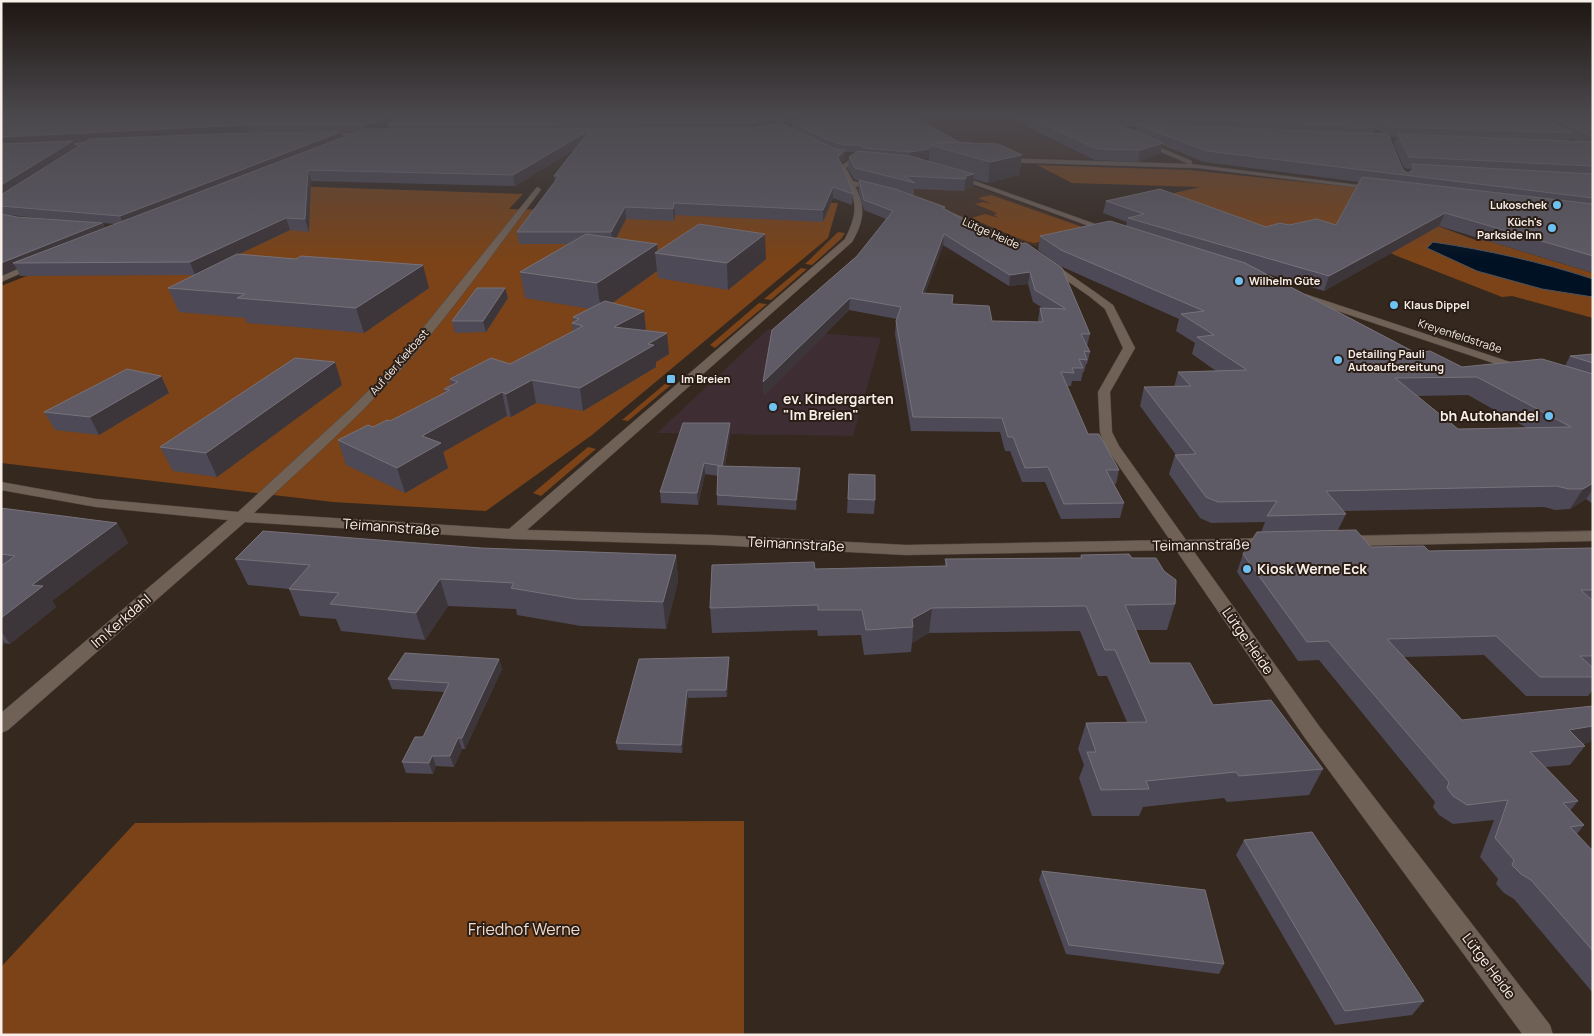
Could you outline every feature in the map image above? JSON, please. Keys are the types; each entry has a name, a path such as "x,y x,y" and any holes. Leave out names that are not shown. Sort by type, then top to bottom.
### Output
{"street":[{"path":"513,534 849,240 859,214 859,201 852,183 842,167 846,164"},
{"path":"1142,164 1198,166 1391,189"},
{"path":"1194,164 1198,166"},
{"path":"948,173 1126,236"},
{"path":"852,183 884,190"},
{"name":"Auf der Kiekbast","path":"241,517 326,440 392,373 439,317 537,189"},
{"name":"Lütge Heide","path":"936,209 1030,247 1109,307 1129,348 1104,392 1106,432 1112,446 1312,732 1540,1035"},
{"path":"1089,234 1107,230"},
{"path":"1,279 45,261"},
{"name":"Kreyenfeldstraße","path":"1297,294 1393,328 1527,371"},
{"name":"Teimannstraße","path":"1,486 96,503 241,517 513,534 714,540 906,550 1289,543"},
{"name":"Im Kerkdahl","path":"1,725 241,517"},
{"path":"1328,542 1593,536"}],"shaded area":[{"path":"938,174 1104,233 1043,248 1026,244 1007,234 877,185"},
{"name":"ev. Kindergarten \"Im Breien\"","path":"768,329 881,338 853,436 657,433"}],"green space":[{"path":"1037,165 1189,170 1362,188 1427,222 1478,241 1485,240 1593,273 1593,318 1512,296 1502,297 1397,256 1365,241 1260,241 1144,200 1200,187 1072,183"},
{"path":"258,185 523,194 509,209 626,211 634,200 838,203 828,238 592,435 486,511 333,502 1,463 1,286"},
{"path":"991,195 1089,230 1035,243 1023,240 971,218 985,214 999,218 994,215 997,213 975,204 983,202 992,204 978,198"},
{"path":"838,232 845,233 841,239 812,265 805,264"},
{"path":"801,268 807,269 771,300 764,299"},
{"path":"759,303 767,304 715,348 710,345"},
{"path":"666,383 672,384 628,421 622,420"},
{"path":"588,447 596,449 541,496 533,493"},
{"name":"Friedhof Werne","path":"744,821 744,1035 1,1035 1,967 135,823"}],"water":[{"path":"1433,242 1514,257 1593,279 1593,297 1542,289 1477,271 1427,248"}],"building":[{"path":"1,164 35,164 1,185"},
{"path":"50,164 256,164 120,216 1,206 1,195"},
{"path":"272,164 531,164 513,175 308,170 305,219 286,218 190,262 13,263"},
{"path":"563,164 841,164 853,194 833,187 823,210 674,203 673,209 625,207 611,232 517,232 559,176 554,176"},
{"path":"853,164 940,164 974,174 966,176 965,179 904,176 915,183 855,168"},
{"path":"1317,164 1401,164 1403,170 1408,173 1414,170 1412,164 1418,164 1593,174 1593,198"},
{"path":"1559,164 1593,164 1593,166"},
{"path":"1362,177 1593,204 1593,256 1445,213 1329,276 1128,218 1144,214 1106,201 1160,189 1266,227 1280,223 1289,225 1317,219 1336,225"},
{"path":"859,180 895,189 945,207 943,208 1008,246 1026,243 1062,268 1090,334 1081,334 1090,352 1084,351 1087,360 1079,359 1083,368 1072,368 1074,373 1061,372 1088,434 1099,434 1119,470 1106,470 1124,503 1064,504 1048,467 1025,468 1013,437 1008,437 1002,418 913,417 896,321 901,307 850,298 763,382 772,330 857,256 893,211 864,200","holes":["944,234 1010,275 1030,272 1035,290 1066,309 1040,308 1043,322 992,321 989,306 952,304 953,295 922,293"]},
{"path":"1,214 17,217 102,223 1,263"},
{"path":"1110,221 1245,263 1416,353 1430,351 1462,367 1542,359 1593,374 1593,483 1583,489 1568,489 1557,486 1326,491 1346,514 1267,516 1277,501 1218,502 1206,497 1175,455 1196,454 1144,387 1191,386 1178,372 1247,370 1197,337 1214,335 1181,314 1204,311 1061,250 1040,236","holes":["1477,377 1571,427 1458,429 1395,378"]},
{"path":"699,224 765,234 727,263 655,253"},
{"path":"586,234 657,244 597,283 520,272"},
{"path":"237,254 296,259 301,256 423,265 356,308 237,298 245,294 168,288"},
{"path":"477,288 505,288 483,321 452,321"},
{"path":"605,301 644,311 614,327 667,333 648,344 654,345 580,388 532,380 506,394 502,392 422,436 441,443 397,468 338,440 368,425 373,427 387,420 390,421 450,390 444,389 458,382 450,379 491,358 510,364 583,326 572,323 579,319 573,317"},
{"path":"1593,354 1593,363 1570,356"},
{"path":"295,358 335,362 206,453 160,447"},
{"path":"127,369 161,376 90,417 44,412"},
{"path":"683,423 730,423 722,466 704,463 697,493 660,492"},
{"path":"718,466 800,468 796,500 717,495"},
{"path":"849,474 875,475 875,500 848,499"},
{"path":"1,508 117,523 32,585 43,586 1,618 1,566 15,556 1,554"},
{"path":"1356,530 1371,547 1424,546 1429,551 1593,548 1593,590 1581,590 1593,601 1593,656 1580,656 1593,668 1593,677 1540,677 1496,636 1387,639 1462,720 1593,706 1593,726 1569,730 1585,746 1530,752 1578,801 1563,803 1584,825 1570,827 1593,851 1593,951 1531,880 1512,865 1514,860 1495,838 1508,800 1467,805 1453,796 1447,788 1449,782 1328,641 1307,642 1243,554 1257,532"},
{"path":"263,531 481,548 676,555 663,602 576,599 511,588 514,583 440,579 416,613 330,604 339,593 289,589 310,565 235,559"},
{"path":"1129,554 1132,558 1156,558 1164,571 1176,580 1175,604 1125,605 1150,663 1190,663 1213,705 1271,700 1323,769 1239,776 1236,772 1146,781 1149,789 1101,790 1087,752 1096,752 1086,723 1147,722 1115,650 1105,650 1086,606 932,608 912,619 913,627 866,630 862,610 818,610 818,605 710,608 712,565 814,562 815,569 947,566 945,559 1082,558 1081,555"},
{"path":"405,653 499,659 462,738 458,738 450,756 432,756 429,763 402,762 415,737 423,737 449,683 388,679"},
{"path":"729,657 726,690 687,690 681,745 616,743 639,659"},
{"path":"1312,832 1424,1001 1345,1011 1244,840"},
{"path":"1042,871 1205,890 1224,964 1069,945"}],"place":[{"name":"Lukoschek","path":"1557,205"},
{"name":"Küch's Parkside Inn","path":"1552,228"},
{"name":"Wilhelm Güte","path":"1239,281"},
{"name":"Klaus Dippel","path":"1394,305"},
{"name":"Detailing Pauli Autoaufbereitung","path":"1338,360"},
{"name":"Im Breien","path":"671,379"},
{"name":"ev. Kindergarten \"Im Breien\"","path":"773,407"},
{"name":"bh Autohandel","path":"1549,416"},
{"name":"Kiosk Werne Eck","path":"1247,569"}]}
